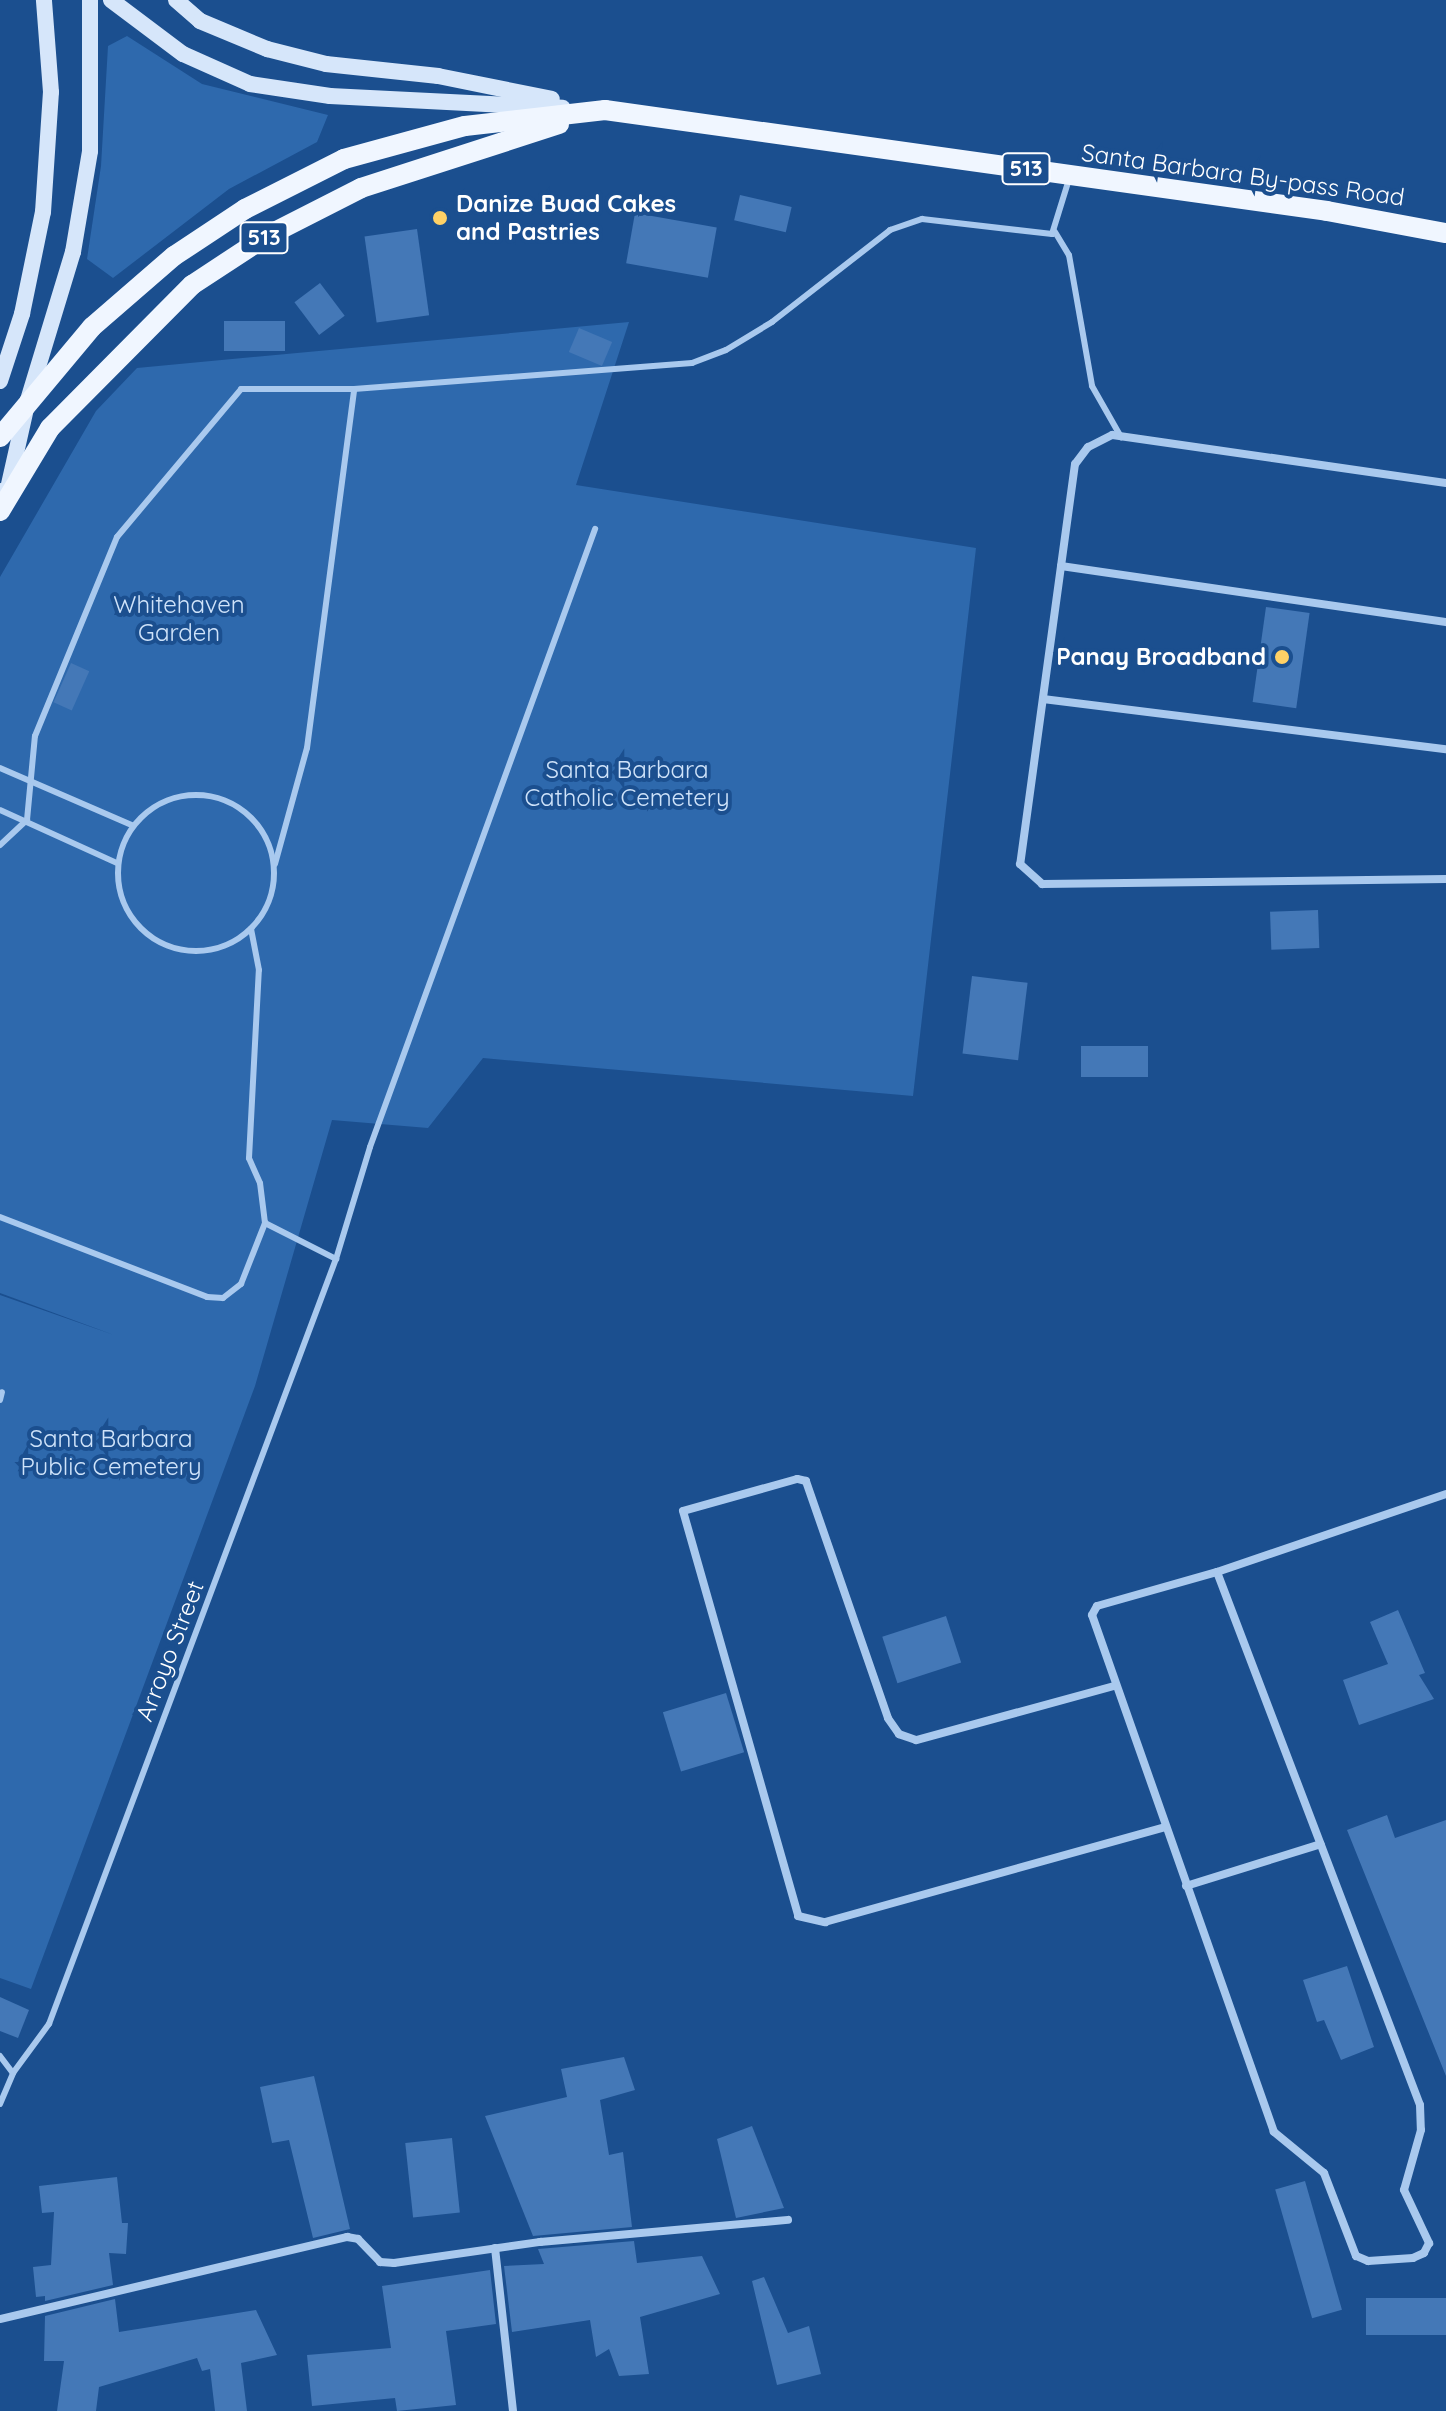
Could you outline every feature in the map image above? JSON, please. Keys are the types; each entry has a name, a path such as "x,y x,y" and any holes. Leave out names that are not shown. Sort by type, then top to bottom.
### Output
{"main road":[{"path":"2,498 73,252 90,151 90,0"},
{"path":"111,0 183,54 250,84 330,96 605,110"},
{"path":"176,0 200,21 281,53 605,110"},
{"path":"0,381 22,314 43,212 51,92 42,5"},
{"name":"513","path":"0,437 92,327 174,256 245,209 330,166 465,126 605,110"},
{"name":"513","path":"2,498 50,428 123,349 192,285 265,237 361,188 605,110"},
{"name":"Santa Barbara By-pass Road","path":"605,110 1446,233"}],"street":[{"path":"1446,483 1112,435 1088,447 1075,464 1020,864 1042,884 1446,879"},
{"path":"1061,566 1446,622"},
{"path":"1043,699 1446,749"},
{"path":"1114,1686 916,1740 899,1734 888,1718 806,1481 683,1511 798,1916 825,1922 1165,1827"},
{"path":"1217,1572 1420,2105 1421,2130 1404,2190 1429,2243 1424,2253 1413,2258 1368,2261 1356,2256 1324,2173 1274,2132 1114,1686 1092,1615 1097,1606 1217,1572 1446,1494"},
{"path":"1186,1886 1321,1844"},
{"path":"0,2319 347,2237 358,2239 385,2264 495,2248 788,2220"},
{"path":"495,2248 513,2411"}],"lane":[{"path":"1070,176 1055,232 1069,255 1092,386 1121,437"},
{"path":"0,845 27,820 35,736 117,537 233,395 249,388 354,389 692,363 726,350 772,322 890,230 922,219 1055,232"},
{"path":"275,864 267,839 251,817 229,801 203,794 176,796 152,807 132,825 117,863 126,910 161,943 208,951 251,929 272,896 275,864 307,748 354,389"},
{"name":"Arroyo Street","path":"0,2104 13,2073 49,2024 336,1259 353,1200 595,529"},
{"path":"0,768 132,825"},
{"path":"0,810 117,863"},
{"path":"0,1217 207,1297 223,1298 241,1284 265,1223 260,1183 249,1158 259,970 251,929"},
{"path":"265,1223 336,1259"},
{"path":"0,1400 2,1392"},
{"path":"0,2056 13,2073"}],"green space":[{"path":"127,36 202,84 328,115 317,142 229,189 113,278 87,259 101,166 108,46"},
{"path":"629,322 576,485 976,548 913,1096 483,1058 428,1128 332,1120 255,1386 31,1989 0,1978 0,1295 114,1335 0,1293 0,577 96,411 137,368"}],"building":[{"path":"740,195 792,207 786,232 734,220"},
{"path":"635,213 717,227 708,278 626,263"},
{"path":"417,229 429,315 377,323 365,236"},
{"path":"320,283 345,316 319,335 294,302"},
{"path":"224,321 285,321 285,351 224,351"},
{"path":"579,328 612,342 602,366 569,352"},
{"name":"Panay Broadband","path":"1266,607 1310,613 1296,708 1253,702"},
{"path":"71,663 89,671 72,710 54,702"},
{"path":"1318,910 1319,948 1271,950 1270,912"},
{"path":"972,976 1028,983 1018,1060 962,1053"},
{"path":"1081,1046 1148,1046 1148,1077 1081,1077"},
{"path":"1398,1610 1425,1673 1419,1675 1434,1699 1359,1725 1343,1680 1388,1664 1370,1622"},
{"path":"946,1616 961,1663 897,1683 882,1637"},
{"path":"726,1693 744,1752 681,1772 663,1712"},
{"path":"1387,1815 1395,1838 1446,1820 1446,2076 1347,1830"},
{"path":"1347,1966 1374,2047 1341,2060 1324,2020 1317,2022 1303,1980"},
{"path":"0,1997 29,2010 18,2038 0,2031"},
{"path":"624,2057 635,2090 600,2100 609,2155 623,2152 632,2227 533,2236 485,2116 567,2097 561,2069"},
{"path":"314,2076 350,2229 313,2238 289,2140 272,2143 260,2087"},
{"path":"752,2126 784,2208 736,2218 717,2139"},
{"path":"452,2138 460,2213 413,2218 405,2143"},
{"path":"117,2177 122,2223 128,2223 126,2254 109,2253 113,2285 45,2301 45,2296 36,2297 33,2267 51,2265 54,2212 42,2213 39,2186"},
{"path":"1305,2181 1342,2310 1312,2318 1275,2190"},
{"path":"634,2241 637,2263 702,2256 720,2294 640,2317 649,2374 619,2376 609,2349 596,2357 590,2320 512,2332 504,2266 544,2264 538,2249"},
{"path":"490,2270 496,2324 446,2331 456,2405 397,2411 395,2398 312,2406 307,2355 391,2348 382,2286"},
{"path":"764,2277 788,2333 809,2326 821,2374 777,2385 752,2281"},
{"path":"1366,2298 1446,2298 1446,2335 1366,2335"},
{"path":"115,2299 119,2332 256,2310 277,2355 241,2363 247,2411 215,2411 210,2369 202,2371 197,2358 99,2387 96,2411 57,2411 64,2361 44,2361 45,2316"}],"place":[{"name":"Danize Buad Cakes and Pastries","path":"440,218"},
{"name":"Panay Broadband","path":"1282,657"}],"park label":[{"name":"Whitehaven Garden","path":"179,619"},
{"name":"Santa Barbara Catholic Cemetery","path":"627,784"},
{"name":"Santa Barbara Public Cemetery","path":"111,1453"}]}
